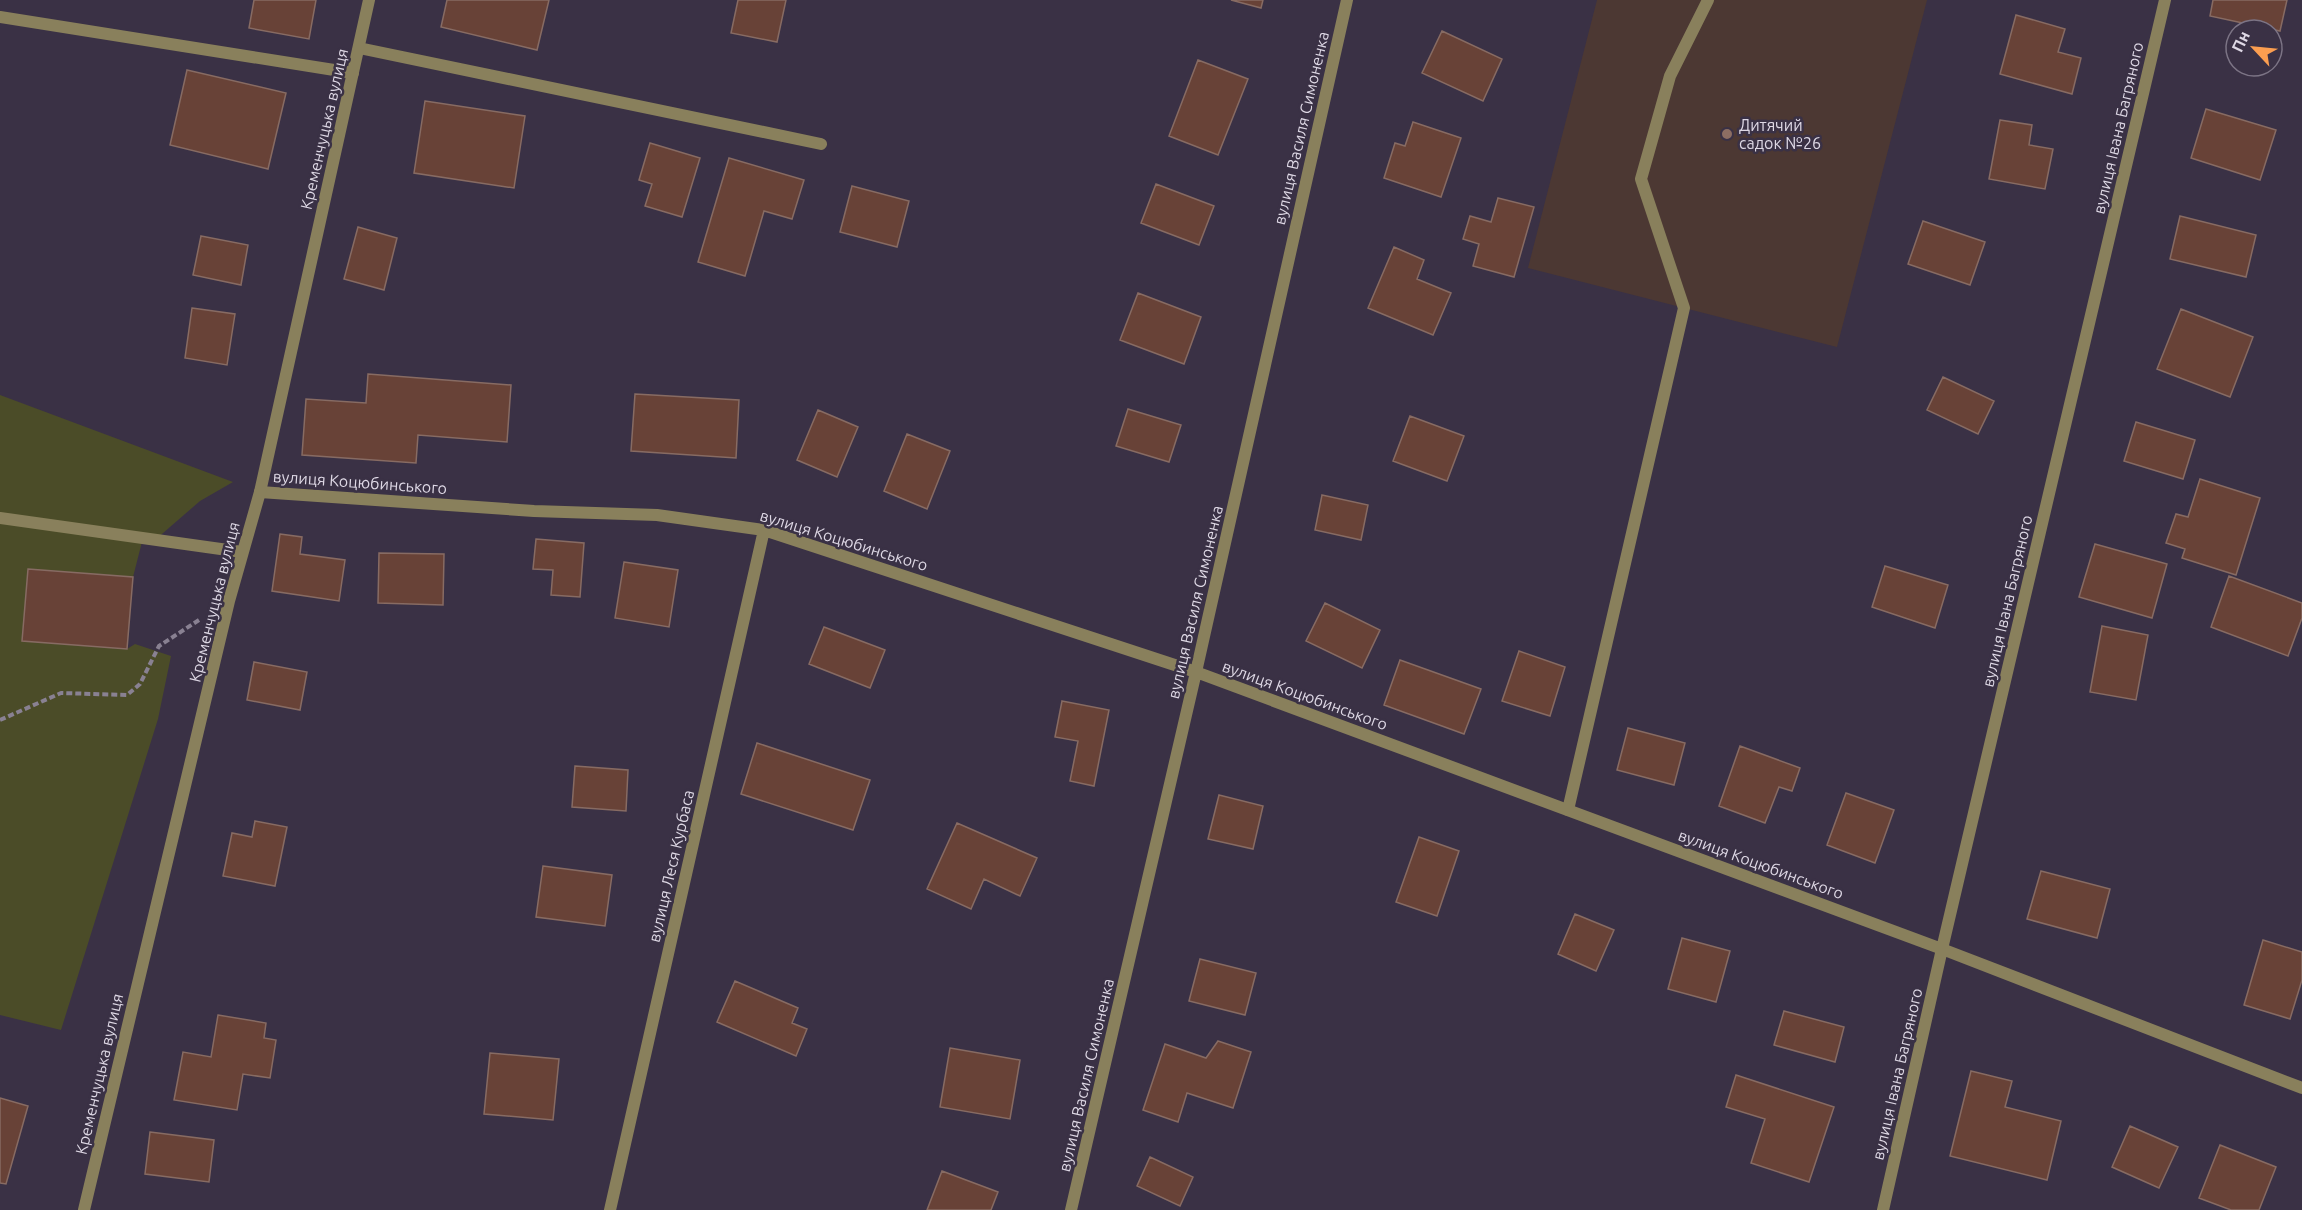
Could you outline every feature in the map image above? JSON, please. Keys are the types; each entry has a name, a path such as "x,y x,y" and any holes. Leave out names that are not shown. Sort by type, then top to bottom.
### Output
{"street":[{"name":"Кременчуцька вулиця","path":"84,1210 229,601 260,492 369,0"},
{"name":"вулиця Василя Симоненка","path":"1071,1210 1196,672 1347,0"},
{"path":"1569,810 1684,308 1641,179 1670,76 1708,0"},
{"name":"вулиця Івана Багряного","path":"1883,1210 2165,0"},
{"path":"0,17 353,73"},
{"path":"359,48 821,144"},
{"name":"вулиця Коцюбинського","path":"260,492 534,511 657,515 764,530 1196,672 1942,949 2302,1088"},
{"path":"0,518 242,552"},
{"name":"вулиця Леся Курбаса","path":"610,1210 764,530"}],"path":[{"path":"0,720 61,693 127,695 140,684 159,645 229,601"}],"shaded area":[{"name":"Дитячий садок №26","path":"1597,0 1927,0 1837,347 1528,268"}],"green space":[{"path":"0,395 233,482 200,501 155,540 143,538 133,577 28,569 22,641 127,649 135,644 171,656 158,719 61,1030 0,1015"}],"building":[{"path":"254,0 316,0 309,39 249,28"},
{"path":"447,0 549,0 537,50 441,27"},
{"path":"738,0 786,0 777,42 731,33"},
{"path":"1231,0 1263,0 1261,8"},
{"path":"2213,0 2287,0 2283,18 2224,19 2210,16"},
{"path":"2016,15 2065,29 2058,52 2081,58 2072,94 2000,74"},
{"path":"1442,31 1502,59 1483,101 1422,73"},
{"path":"1198,60 1248,79 1218,155 1169,136"},
{"path":"187,70 286,93 268,169 170,145"},
{"path":"425,101 525,116 514,188 414,173"},
{"path":"2206,109 2276,130 2260,180 2191,158"},
{"path":"2000,120 2032,125 2029,145 2053,149 2045,189 1989,179"},
{"path":"1413,122 1461,138 1441,197 1384,178 1395,143 1405,146"},
{"path":"650,143 700,158 682,217 645,206 652,184 639,180"},
{"path":"729,158 804,180 792,219 764,211 745,276 698,262"},
{"path":"1156,184 1214,206 1199,245 1141,223"},
{"path":"852,186 909,201 897,247 840,232"},
{"path":"1498,198 1534,207 1514,277 1473,266 1479,244 1463,239 1470,216 1491,222"},
{"path":"2180,216 2256,235 2246,277 2170,259"},
{"path":"1923,221 1985,242 1970,285 1908,264"},
{"path":"358,227 397,238 384,290 344,279"},
{"path":"201,236 248,245 241,285 193,275"},
{"path":"1394,247 1424,260 1417,279 1451,293 1433,335 1368,308"},
{"path":"1138,293 1201,317 1184,364 1120,340"},
{"path":"192,308 235,314 227,365 185,358"},
{"path":"2181,309 2253,337 2230,397 2157,369"},
{"path":"368,374 511,385 507,442 418,435 416,463 302,455 306,399 366,403"},
{"path":"1943,377 1994,401 1978,434 1927,410"},
{"path":"635,394 739,400 736,458 631,451"},
{"path":"1128,409 1181,425 1169,462 1116,446"},
{"path":"818,410 858,427 837,477 797,460"},
{"path":"1410,416 1464,436 1447,481 1393,461"},
{"path":"2136,422 2195,440 2183,479 2124,461"},
{"path":"907,434 950,451 927,509 884,491"},
{"path":"2200,479 2260,498 2236,575 2182,558 2185,549 2166,543 2176,514 2188,517"},
{"path":"1322,495 1368,505 1361,540 1315,530"},
{"path":"280,534 302,537 300,554 345,560 339,601 272,591"},
{"path":"536,539 584,543 580,597 551,595 553,570 533,569"},
{"path":"2095,544 2167,564 2152,618 2079,597"},
{"path":"379,553 444,554 443,605 378,603"},
{"path":"624,562 678,570 669,627 615,618"},
{"path":"1885,566 1948,585 1935,628 1872,607"},
{"path":"28,569 133,577 127,649 22,641"},
{"path":"2229,576 2302,603 2302,618 2288,656 2211,627"},
{"path":"1325,603 1380,630 1362,668 1306,641"},
{"path":"2102,626 2148,635 2136,700 2090,692"},
{"path":"824,627 885,650 870,688 809,664"},
{"path":"1519,651 1565,667 1550,716 1502,701"},
{"path":"1400,660 1481,689 1464,734 1384,705"},
{"path":"254,662 307,672 300,710 247,700"},
{"path":"1062,701 1109,710 1094,786 1070,781 1078,741 1055,737"},
{"path":"1628,728 1685,743 1674,785 1617,770"},
{"path":"757,743 870,780 853,830 741,794"},
{"path":"1740,746 1800,768 1792,791 1779,787 1765,823 1719,806"},
{"path":"575,766 628,770 626,811 572,807"},
{"path":"1846,793 1894,810 1875,863 1827,845"},
{"path":"1219,795 1263,806 1253,849 1208,839"},
{"path":"255,821 287,827 275,886 223,876 232,833 252,837"},
{"path":"957,823 1037,858 1020,896 984,879 971,909 927,889"},
{"path":"1419,837 1459,851 1437,916 1396,902"},
{"path":"543,866 612,875 605,926 536,917"},
{"path":"2041,871 2110,889 2097,938 2027,919"},
{"path":"1575,914 1614,930 1596,971 1558,954"},
{"path":"1682,938 1730,951 1716,1002 1668,989"},
{"path":"2263,940 2302,952 2302,980 2290,1019 2244,1005"},
{"path":"1200,959 1256,973 1245,1015 1189,1001"},
{"path":"735,981 798,1008 792,1023 807,1029 796,1056 717,1022"},
{"path":"1784,1011 1844,1027 1835,1062 1774,1045"},
{"path":"218,1015 266,1023 264,1038 276,1040 270,1078 243,1074 237,1110 174,1100 183,1052 211,1057"},
{"path":"1218,1041 1251,1052 1233,1108 1187,1093 1178,1122 1143,1110 1165,1044 1206,1058"},
{"path":"950,1048 1020,1060 1010,1119 940,1107"},
{"path":"490,1053 559,1059 553,1120 484,1114"},
{"path":"1971,1071 2012,1081 2005,1107 2061,1121 2047,1180 1950,1156"},
{"path":"1736,1075 1834,1107 1809,1182 1751,1163 1765,1119 1726,1107"},
{"path":"0,1098 28,1106 6,1184 0,1183"},
{"path":"2130,1126 2178,1147 2159,1188 2112,1167"},
{"path":"150,1132 214,1140 209,1182 145,1174"},
{"path":"2220,1145 2276,1167 2259,1210 2231,1210 2199,1198"},
{"path":"1150,1157 1193,1177 1180,1206 1137,1186"},
{"path":"942,1171 998,1192 991,1210 927,1210"}],"place":[{"name":"Дитячий садок №26","path":"1727,134"}]}
